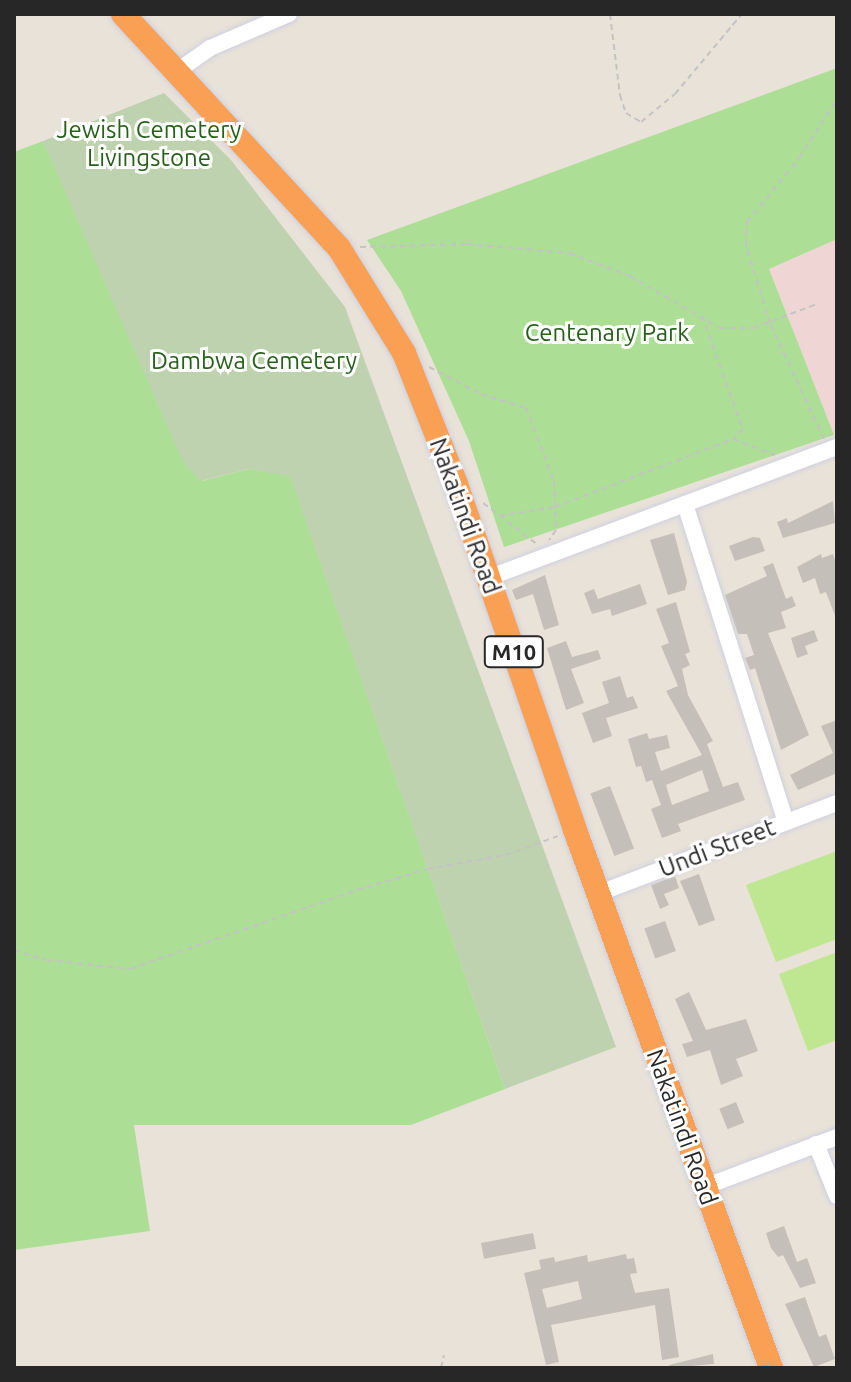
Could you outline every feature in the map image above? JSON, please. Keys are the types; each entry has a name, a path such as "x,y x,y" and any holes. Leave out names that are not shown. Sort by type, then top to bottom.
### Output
{"highway":[{"name":"Nakatindi Road","path":"123,14 339,248 404,353 488,578 597,894 771,1368"}],"street":[{"path":"176,72 210,48 289,14"},
{"path":"488,578 536,554 685,504 833,449"},
{"path":"685,504 786,822"},
{"name":"Undi Street","path":"597,894 837,803"},
{"path":"704,1187 837,1137"},
{"path":"816,1144 837,1196"}],"path":[{"path":"610,14 620,95 626,113 641,122 675,94 742,14"},
{"path":"833,449 770,323 746,245 747,222 799,158 837,100"},
{"path":"339,248 467,244 569,253 630,276 701,314 720,328 770,323 817,304"},
{"path":"499,516 555,507 733,439 743,429 701,314"},
{"path":"404,353 481,394 526,408 554,481 556,530 536,554 479,500"},
{"path":"733,439 795,462"},
{"path":"14,950 47,960 130,969 357,890 427,869 506,855 575,830"},
{"path":"441,1368 444,1355"}],"shaded area":[{"path":"837,239 837,434 834,435 769,269"}],"green space":[{"name":"Centenary Park","path":"837,68 837,239 769,269 834,435 504,547 469,441 401,291 367,240"},
{"name":"Dambwa Cemetery","path":"164,93 231,160 345,307 616,1047 505,1089 290,476 249,469 201,481 183,462 43,141"},
{"path":"43,141 202,481 249,469 290,475 505,1089 411,1125 134,1125 150,1231 14,1250 14,152"},
{"path":"837,851 837,939 776,962 746,885"},
{"path":"837,952 837,1040 808,1051 779,974"}],"building":[{"path":"833,501 835,523 783,538 777,522 787,518 788,523"},
{"path":"674,533 687,582 685,590 668,595 650,540"},
{"path":"753,537 760,538 765,551 735,561 729,546"},
{"path":"821,554 822,558 833,554 837,567 837,621 826,592 820,594 815,578 803,583 797,567"},
{"path":"773,563 786,599 792,596 796,606 781,612 786,628 768,633 809,735 781,750 755,668 750,670 745,658 754,655 747,634 738,634 725,595 767,576 763,567"},
{"path":"545,575 559,625 544,630 533,594 516,600 512,590"},
{"path":"640,584 647,604 612,616 610,609 592,614 584,593 594,589 598,599"},
{"path":"676,602 690,652 685,654 690,665 682,669 688,695 713,741 707,744 723,787 738,782 745,800 678,824 681,831 662,838 651,809 661,805 652,780 646,782 641,766 636,767 628,739 647,733 649,739 667,735 670,748 655,752 661,771 702,755 666,691 678,686 661,646 669,643 656,609","holes":["702,770 709,791 672,805 666,785"]},
{"path":"814,630 818,641 805,646 808,654 797,658 791,638"},
{"path":"566,641 572,657 598,650 601,659 571,669 584,703 566,710 547,648"},
{"path":"620,676 627,698 633,696 638,708 606,718 612,736 593,743 582,713 609,703 602,682"},
{"path":"837,720 837,773 798,790 790,775 833,753 821,726"},
{"path":"610,786 634,849 614,856 590,794"},
{"path":"699,874 715,920 699,926 680,881"},
{"path":"675,876 679,888 664,894 669,905 660,909 651,885"},
{"path":"665,921 676,951 655,959 644,929"},
{"path":"689,992 706,1030 746,1019 758,1051 736,1059 743,1076 721,1085 710,1050 687,1057 682,1044 693,1041 675,999"},
{"path":"736,1102 744,1122 728,1129 719,1109"},
{"path":"784,1226 797,1262 807,1258 816,1283 800,1288 783,1255 778,1257 771,1248 766,1233"},
{"path":"533,1233 536,1249 484,1259 481,1243"},
{"path":"626,1254 627,1259 634,1258 637,1273 630,1274 635,1293 669,1288 679,1357 662,1360 655,1305 551,1325 559,1362 546,1365 524,1273 541,1269 539,1260 554,1257 555,1262 587,1255 588,1262","holes":["578,1281 582,1299 547,1308 542,1289"]},
{"path":"805,1297 819,1337 826,1334 835,1359 814,1367 785,1304"},
{"path":"713,1354 714,1364 670,1368 669,1365"}],"park label":[{"name":"Jewish Cemetery Livingstone","path":"149,144"}]}
